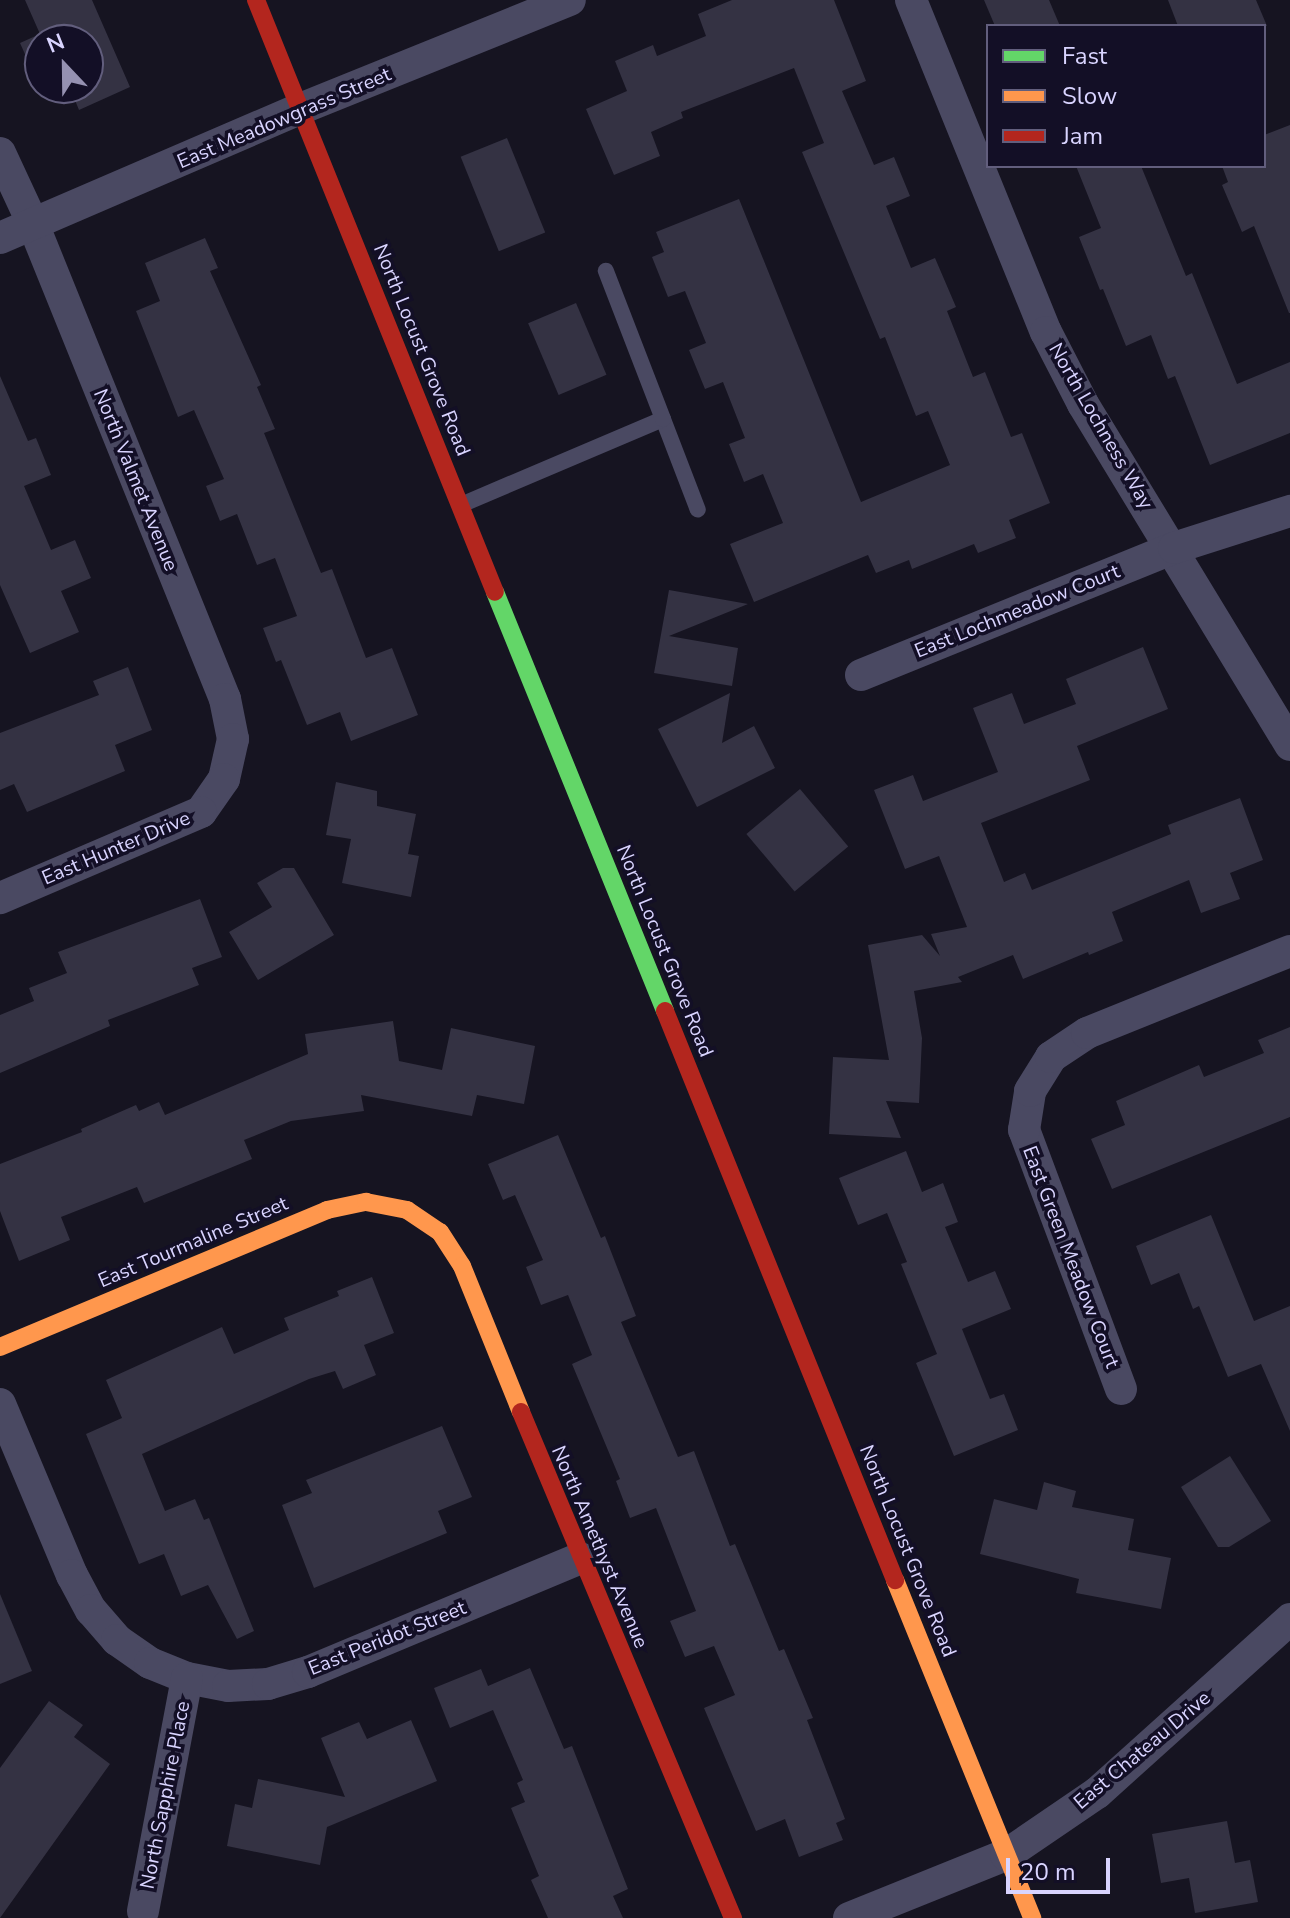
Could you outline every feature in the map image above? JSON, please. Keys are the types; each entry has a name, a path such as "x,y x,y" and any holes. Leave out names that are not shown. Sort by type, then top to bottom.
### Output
{"main road":[{"name":"North Locust Grove Road","path":"256,0 1032,1918"},
{"name":"East Tourmaline Street","path":"0,1347 327,1210 366,1202 407,1210"},
{"name":"North Amethyst Avenue","path":"407,1210 440,1232 462,1266 580,1558 733,1918"}],"street":[{"name":"East Meadowgrass Street","path":"0,238 300,109 570,0"},
{"name":"North Lochness Way","path":"911,0 1046,332 1083,404 1174,548 1290,745"},
{"name":"North Valmet Avenue","path":"0,153 33,224 225,699 233,739"},
{"name":"East Lochmeadow Court","path":"861,675 1174,548 1290,511"},
{"name":"East Hunter Drive","path":"0,898 201,812 224,779 233,739"},
{"name":"East Green Meadow Court","path":"1121,1389 1024,1130 1030,1091 1051,1057 1087,1033 1290,951"},
{"name":"East Peridot Street","path":"0,1404 72,1575 91,1610 117,1640 150,1663 187,1678 228,1686 268,1684 308,1672 580,1558"},
{"name":"East Chateau Drive","path":"849,1918 1006,1855 1097,1793 1290,1619"},
{"name":"North Sapphire Place","path":"143,1911 187,1678"}],"lane":[{"path":"606,271 698,510"},
{"path":"461,505 663,419"}],"building":[{"path":"25,0 92,0 102,24 36,24"},
{"path":"732,0 834,0 866,81 842,91 874,165 894,157 910,196 886,206 911,268 935,258 956,307 947,311 973,377 985,372 1011,437 1022,433 1050,503 1009,520 1016,538 978,553 974,544 912,569 909,560 876,573 868,555 754,602 730,544 783,523 763,474 744,482 729,444 745,438 723,382 705,389 689,350 706,343 685,291 668,297 652,257 664,252 656,232 739,199 861,502 950,465 928,411 916,416 885,337 880,339 802,152 824,143 794,68 681,112 683,118 651,132 660,156 614,175 586,109 627,91 615,61 653,45 657,56 706,36 698,14"},
{"path":"984,0 1049,0 1059,24 994,24"},
{"path":"1168,0 1256,0 1267,26 1266,24 1177,24"},
{"path":"104,27 130,87 104,99"},
{"path":"77,104 92,104 79,110"},
{"path":"1290,125 1290,313 1254,226 1242,232 1222,185 1228,182 1223,168 1266,168 1266,134"},
{"path":"507,138 545,233 499,251 461,157"},
{"path":"1077,168 1142,168 1186,276 1192,273 1237,384 1290,362 1290,433 1210,465 1175,376 1168,379 1151,335 1126,346 1103,289 1100,290 1079,237 1101,228"},
{"path":"205,238 218,268 210,271 261,385 257,387 275,429 264,433 321,573 332,569 366,658 392,648 418,715 351,741 340,712 307,725 281,660 276,662 263,628 297,616 275,558 257,565 237,514 220,521 206,486 224,479 194,410 178,417 136,311 160,301 145,263"},
{"path":"576,303 606,375 559,395 528,323"},
{"path":"0,376 28,441 36,438 51,475 24,486 51,550 75,540 91,578 61,591 79,632 30,653 0,585"},
{"path":"669,590 748,604 669,636 738,648 732,686 654,673"},
{"path":"1143,647 1168,709 1077,746 1090,780 981,823 1004,882 1025,873 1032,890 1171,834 1168,825 1240,798 1263,860 1230,873 1240,899 1201,913 1189,880 1112,912 1123,941 1089,955 1088,952 1023,979 1013,955 958,977 962,982 914,991 922,1038 919,1103 886,1101 901,1138 829,1134 833,1057 889,1060 868,945 922,935 940,956 931,934 967,927 939,856 905,869 874,790 913,775 923,801 998,772 973,708 1012,693 1024,724 1076,704 1066,679"},
{"path":"128,667 152,730 115,745 125,771 27,812 14,784 0,790 0,733 99,695 93,681"},
{"path":"730,693 722,743 754,726 775,768 697,807 658,729"},
{"path":"336,782 377,791 377,806 416,814 408,854 419,856 411,897 342,883 351,839 326,835"},
{"path":"800,789 848,846 795,891 746,834"},
{"path":"283,868 294,868 334,935 258,980 229,932 272,907 257,883"},
{"path":"200,899 222,957 192,968 199,985 108,1020 110,1026 0,1073 0,1015 34,1001 29,988 67,973 58,952"},
{"path":"393,1021 399,1061 442,1070 451,1028 535,1046 524,1104 477,1095 472,1116 361,1095 364,1111 291,1121 244,1140 252,1159 218,1173 144,1203 137,1187 61,1217 70,1240 19,1261 0,1211 0,1164 82,1132 81,1129 136,1105 139,1111 159,1102 165,1115 308,1054 305,1034"},
{"path":"1290,1027 1290,1117 1112,1189 1091,1139 1125,1125 1116,1101 1199,1065 1204,1077 1264,1053 1258,1040"},
{"path":"558,1135 601,1238 605,1236 636,1316 621,1322 678,1457 694,1451 730,1546 735,1544 779,1651 784,1649 813,1718 807,1720 845,1819 836,1823 843,1840 799,1857 785,1819 756,1831 704,1708 735,1695 714,1646 685,1657 670,1621 696,1611 656,1508 630,1518 616,1481 620,1479 572,1364 592,1355 568,1295 541,1305 526,1267 543,1260 515,1195 503,1200 488,1164"},
{"path":"906,1151 922,1192 943,1183 958,1222 945,1227 968,1282 995,1271 1011,1309 962,1329 990,1399 1004,1394 1018,1430 954,1456 916,1363 937,1354 901,1264 907,1262 887,1213 858,1225 839,1178"},
{"path":"1211,1215 1254,1321 1290,1306 1290,1431 1261,1364 1228,1377 1199,1306 1193,1309 1179,1273 1151,1285 1136,1246"},
{"path":"372,1277 394,1333 364,1345 376,1375 343,1389 335,1371 309,1379 142,1454 165,1511 195,1499 204,1520 209,1518 254,1631 237,1639 208,1585 181,1596 164,1554 139,1564 86,1434 122,1418 106,1380 222,1327 234,1354 289,1330 284,1318 339,1296 337,1291"},
{"path":"442,1426 472,1497 438,1511 447,1533 314,1588 282,1505 312,1493 306,1480"},
{"path":"1230,1456 1271,1521 1229,1547 1218,1547 1181,1487"},
{"path":"1044,1482 1076,1491 1072,1507 1134,1519 1128,1550 1171,1558 1161,1609 1076,1593 1079,1579 980,1554 994,1499 1037,1510"},
{"path":"0,1594 32,1671 0,1684"},
{"path":"530,1668 564,1749 572,1746 628,1889 613,1896 623,1918 548,1918 531,1880 539,1876 511,1808 525,1802 517,1783 523,1780 493,1710 450,1728 434,1688 481,1669 488,1686"},
{"path":"49,1701 83,1725 74,1737 110,1764 0,1918 0,1768"},
{"path":"411,1720 437,1781 327,1827 320,1865 227,1846 235,1804 252,1808 258,1779 345,1797 321,1738 359,1722 367,1739"},
{"path":"1227,1821 1235,1863 1250,1860 1258,1902 1195,1913 1189,1878 1161,1883 1152,1834"}],"traffic: fast":[{"path":"495,592 665,1011"}],"traffic: slow":[{"path":"0,1347 327,1210 366,1202 407,1210 440,1232 462,1266 521,1412"},
{"path":"895,1580 1032,1918"}],"traffic: jam":[{"path":"256,0 495,592"},
{"path":"665,1011 895,1580"},
{"path":"521,1412 733,1918"}]}
